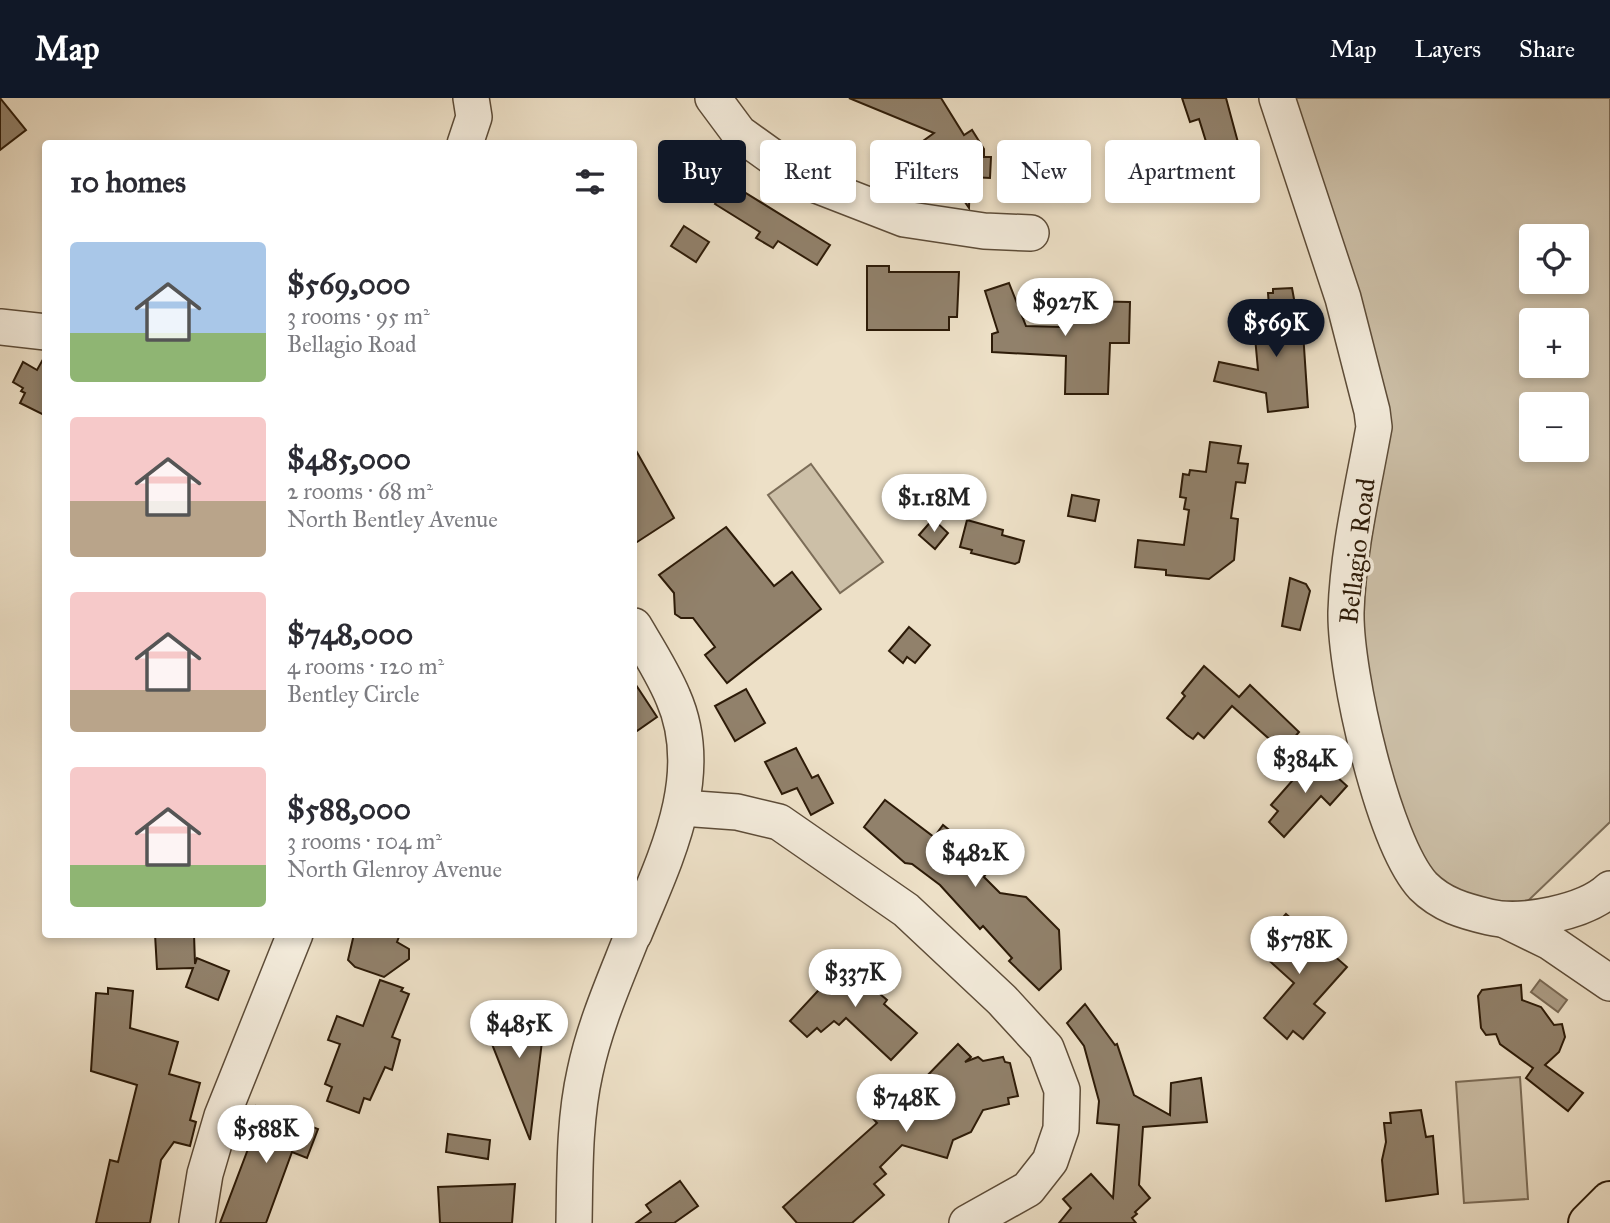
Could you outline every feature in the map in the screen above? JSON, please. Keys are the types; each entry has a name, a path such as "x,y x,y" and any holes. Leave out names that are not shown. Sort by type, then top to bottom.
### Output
{"main road":[{"path":"1588,1223 1610,1201"}],"street":[{"path":"466,140 474,117 471,98"},
{"path":"713,98 739,133 806,181 904,219 984,231 1031,233"},
{"name":"Bellagio Road","path":"1277,98 1343,298 1372,411 1374,428 1348,578 1346,632 1354,691 1398,849 1433,895 1455,908 1507,921 1609,900"},
{"path":"0,327 42,332"},
{"path":"637,631 674,698 686,744 682,808 637,924"},
{"path":"682,808 737,812 779,822 906,910 1002,1000 1046,1048 1062,1090 1061,1129 1050,1161 1028,1189 967,1223"},
{"path":"1507,921 1549,942 1610,983"},
{"path":"197,1223 205,1174 222,1116 293,938"},
{"path":"574,1223 575,1154 584,1074 600,1015 631,938"}],"shaded area":[{"path":"1277,98 1610,98 1610,822 1507,921 1433,895 1354,691 1374,428"},
{"path":"811,464 883,562 840,593 768,495"},
{"path":"1540,980 1567,1000 1558,1012 1531,992"},
{"path":"1520,1077 1528,1199 1464,1203 1456,1082"}],"building":[{"path":"0,98 26,130 0,150"},
{"path":"849,98 941,98 964,135 972,130 978,140 924,140 934,133"},
{"path":"1182,98 1226,98 1237,140 1206,140 1199,119 1190,122"},
{"path":"983,147 984,157 991,157 990,178 983,178"},
{"path":"746,193 830,245 817,265 778,241 773,248 756,238 760,232 715,204 746,203"},
{"path":"684,226 709,242 696,262 671,246"},
{"path":"867,266 889,266 889,272 959,272 957,317 949,317 949,330 867,330"},
{"path":"1009,283 1026,326 1062,327 1062,320 1080,320 1080,301 1130,302 1129,343 1110,343 1108,394 1065,394 1066,356 992,352 992,334 998,332 985,291"},
{"path":"1292,288 1300,332 1303,332 1308,407 1268,412 1266,393 1214,381 1219,362 1258,370 1255,337 1271,336 1268,293 1273,293 1273,289"},
{"path":"42,361 42,414 20,403 25,393 21,391 23,388 13,382 23,362 37,370"},
{"path":"1210,442 1241,446 1238,463 1248,464 1245,483 1236,482 1231,518 1238,519 1234,560 1209,579 1166,575 1166,570 1135,567 1138,540 1184,545 1189,510 1184,509 1186,498 1180,497 1183,474 1189,475 1190,470 1206,472"},
{"path":"637,452 674,518 637,542"},
{"path":"1072,495 1099,500 1095,521 1068,516"},
{"path":"933,519 948,533 935,549 919,535"},
{"path":"967,520 1003,530 1002,535 1024,541 1019,562 1015,564 971,553 972,550 960,547"},
{"path":"726,527 774,586 792,572 821,609 727,683 705,655 715,647 693,618 681,618 675,614 674,593 659,575"},
{"path":"1290,578 1306,584 1310,591 1300,630 1282,626"},
{"path":"909,627 930,645 915,663 907,657 903,663 889,651"},
{"path":"1204,666 1239,697 1250,685 1299,732 1283,751 1232,706 1204,738 1198,733 1193,739 1167,718 1185,696 1182,693"},
{"path":"637,687 657,717 637,731"},
{"path":"746,689 765,723 735,741 715,706"},
{"path":"796,748 812,778 818,775 833,803 811,815 797,788 782,794 765,762"},
{"path":"1314,756 1347,786 1330,805 1321,796 1284,837 1269,822 1278,811 1271,805"},
{"path":"885,800 934,837 943,825 958,837 989,834 1000,852 984,877 1000,893 1026,897 1059,930 1061,969 1039,990 1009,961 1012,958 983,926 980,929 940,885 912,864 905,863 864,827"},
{"path":"1286,914 1347,967 1314,1004 1325,1013 1303,1039 1293,1031 1287,1039 1264,1018 1294,983 1255,948"},
{"path":"155,938 194,938 195,964 197,958 229,971 218,1000 186,987 193,968 157,969"},
{"path":"353,938 398,938 397,942 409,949 409,959 384,977 355,967 348,960"},
{"path":"854,952 870,966 860,977 887,1000 884,1004 917,1033 891,1060 846,1018 839,1025 834,1021 821,1032 817,1028 807,1037 790,1021"},
{"path":"380,980 403,988 401,991 409,994 392,1037 400,1040 392,1070 385,1067 370,1100 364,1098 359,1113 327,1101 332,1087 325,1084 340,1044 328,1040 337,1016 363,1026"},
{"path":"1521,985 1522,1000 1541,1007 1554,1025 1562,1024 1565,1037 1559,1052 1545,1065 1583,1093 1568,1111 1526,1078 1533,1068 1500,1044 1496,1034 1486,1035 1481,1028 1478,996 1482,990"},
{"path":"108,988 133,991 130,1028 178,1042 169,1074 200,1083 190,1120 196,1122 190,1146 174,1142 161,1160 150,1223 96,1223 110,1160 118,1162 137,1085 91,1071 96,993 108,994"},
{"path":"1085,1004 1115,1045 1117,1044 1134,1095 1170,1115 1171,1083 1201,1078 1207,1122 1143,1127 1139,1185 1150,1198 1135,1212 1137,1214 1132,1218 1136,1223 1059,1223 1071,1208 1063,1199 1091,1174 1113,1198 1119,1125 1097,1123 1099,1101 1084,1046 1067,1023"},
{"path":"497,1013 529,1017 528,1026 538,1027 538,1033 543,1033 530,1140 490,1039 492,1022 496,1022"},
{"path":"958,1044 971,1057 965,1062 978,1057 983,1061 1003,1057 1005,1062 1010,1063 1018,1096 1008,1098 1009,1104 983,1110 971,1132 953,1140 947,1158 902,1145 880,1167 886,1174 874,1184 884,1195 852,1223 797,1223 783,1207 877,1123 870,1115 872,1109 902,1077 932,1106 936,1091 932,1095 920,1083"},
{"path":"256,1106 318,1129 307,1158 292,1152 266,1223 220,1223 248,1149 241,1147"},
{"path":"1421,1110 1426,1137 1433,1136 1438,1194 1386,1201 1382,1160 1386,1142 1384,1123 1391,1123 1390,1113"},
{"path":"448,1134 490,1140 488,1159 446,1152"},
{"path":"680,1181 698,1206 674,1223 636,1223 651,1212 646,1205"},
{"path":"515,1184 512,1223 440,1223 438,1187"}]}
